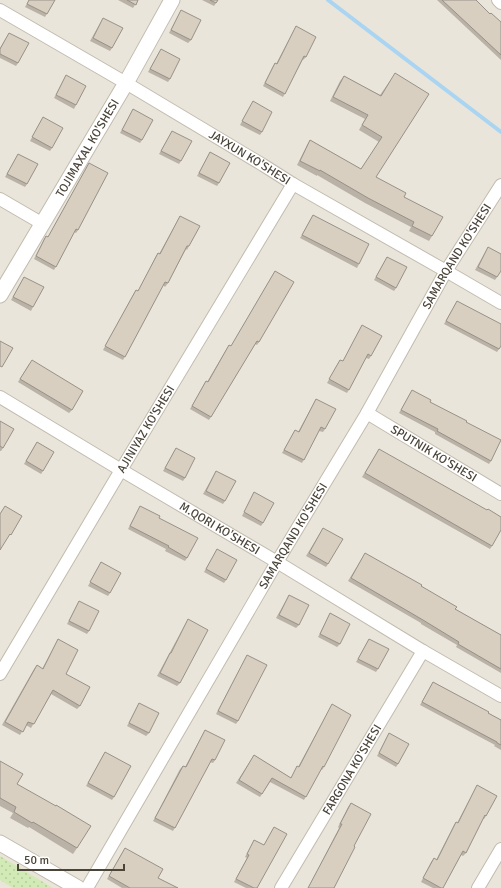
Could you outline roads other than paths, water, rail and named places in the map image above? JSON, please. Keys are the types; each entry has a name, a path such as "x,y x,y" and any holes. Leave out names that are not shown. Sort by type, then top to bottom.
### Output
{"street":[{"name":"TOJIMAXAL KO'SHESI","path":"0,295 126,83 172,0"},
{"path":"498,0 501,3"},
{"name":"JAYXUN KO'SHESI","path":"0,10 126,83 293,184 501,303"},
{"name":"AJINIYAZ KO'SHESI","path":"0,674 120,470 293,184"},
{"name":"SAMARQAND KO'SHESI","path":"87,888 366,413 446,271 501,186"},
{"path":"0,199 43,224"},
{"name":"M.QORI KO'SHESI","path":"0,397 501,696"},
{"name":"SPUTNIK KO'SHESI","path":"366,413 501,494"},
{"name":"FARGONA KO'SHESI","path":"281,888 423,650"},
{"path":"0,844 78,888"},
{"path":"478,888 501,849"}],"waterway":[{"path":"328,0 501,132"}]}
